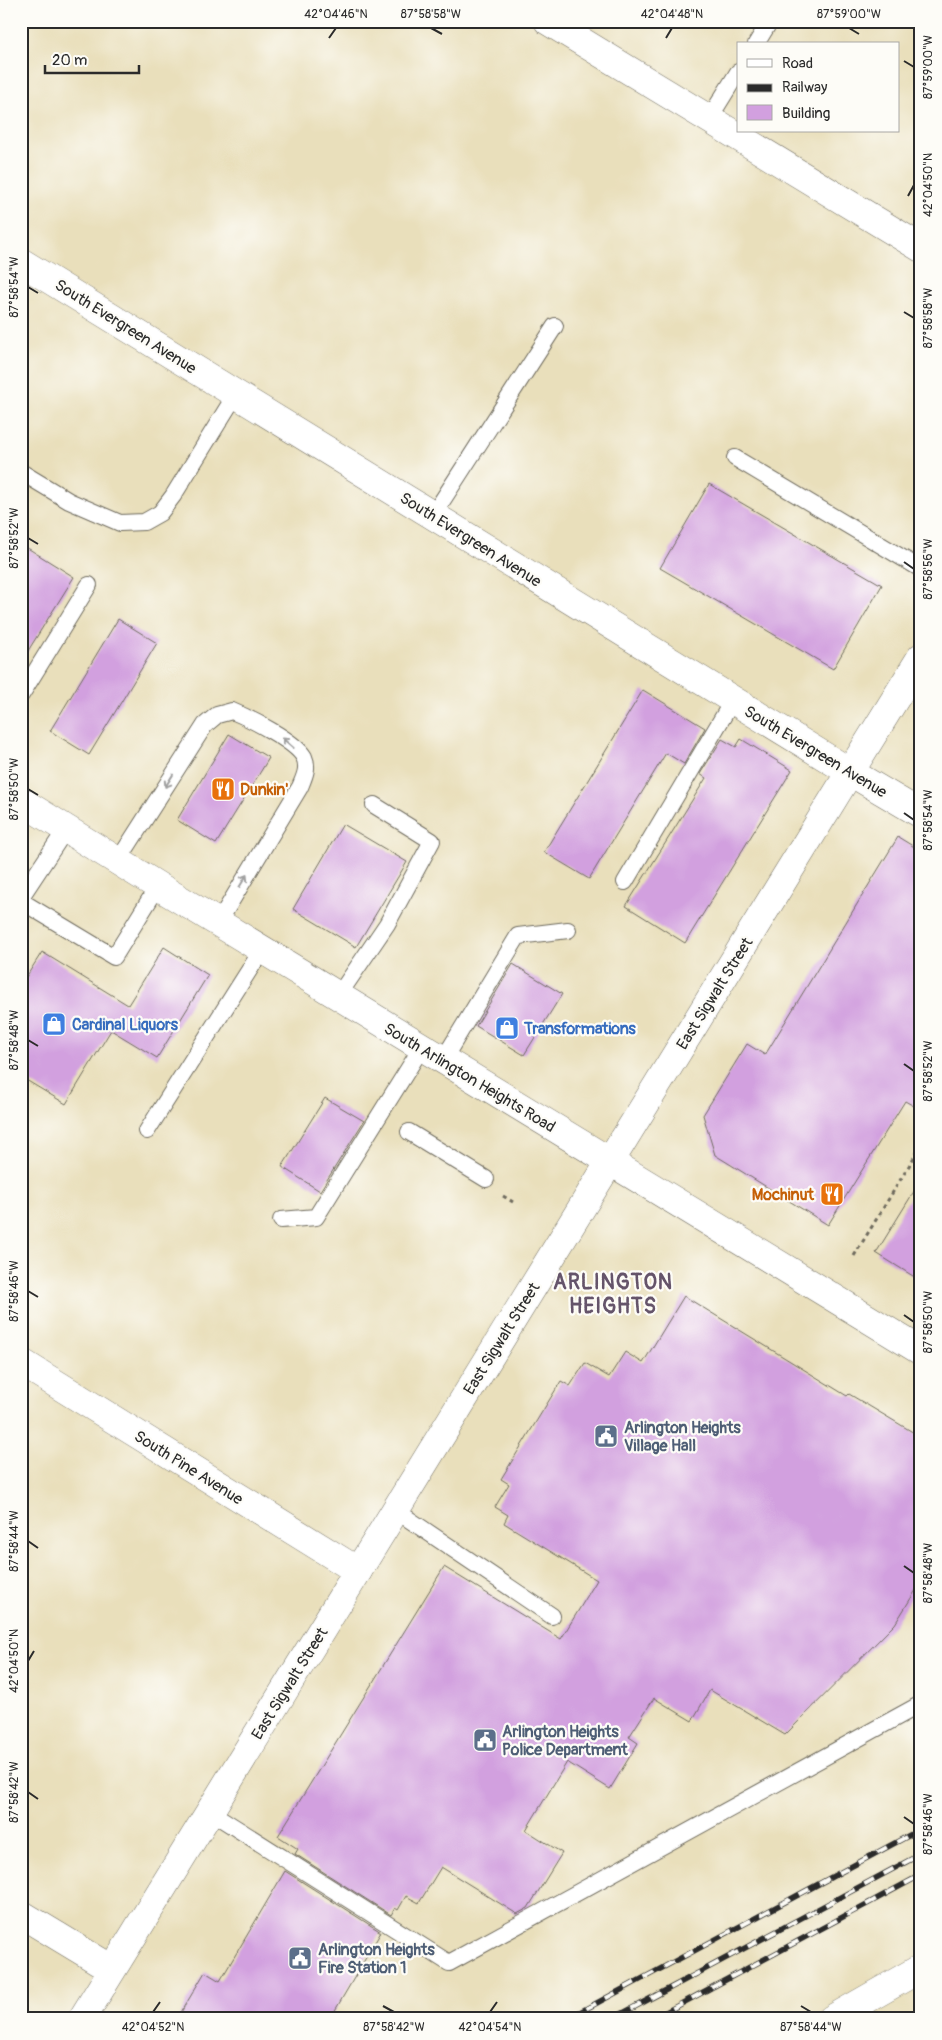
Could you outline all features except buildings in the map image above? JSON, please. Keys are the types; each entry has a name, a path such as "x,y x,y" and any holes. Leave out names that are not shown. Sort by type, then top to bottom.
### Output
{"street":[{"path":"548,21 921,248"},
{"name":"South Evergreen Avenue","path":"21,262 921,814"},
{"name":"East Sigwalt Street","path":"82,2019 921,657"},
{"name":"South Arlington Heights Road","path":"21,801 432,1054 921,1351"},
{"name":"South Pine Avenue","path":"21,1362 358,1571"},
{"path":"21,1914 112,1969"},
{"path":"832,2019 921,1968"}],"lane":[{"path":"757,42 770,21"},
{"path":"708,119 737,74"},
{"path":"433,515 555,326"},
{"path":"21,472 69,501 120,523 144,522 160,513 173,496 236,394"},
{"path":"735,458 921,569"},
{"path":"21,695 90,585"},
{"path":"624,882 733,700"},
{"path":"118,861 205,725 217,716 232,711 284,738 304,756 307,772 300,787 218,923"},
{"path":"338,996 387,924 432,841 374,805"},
{"path":"21,897 66,829"},
{"path":"21,901 114,957 158,886"},
{"path":"281,1220 316,1217 518,936 568,930"},
{"path":"147,1131 262,950"},
{"path":"409,1132 486,1178"},
{"path":"395,1510 552,1616"},
{"path":"209,1811 449,1963 921,1704"}],"path":[{"path":"854,1256 921,1146"}],"railway":[{"path":"567,2019 921,1829"},
{"path":"612,2019 921,1854"},
{"path":"653,2019 921,1875"}],"place":[{"name":"Dunkin'","path":"223,789"},
{"name":"Cardinal Liquors","path":"54,1024"},
{"name":"Transformations","path":"507,1028"},
{"name":"Mochinut","path":"832,1194"},
{"name":"Arlington Heights Village Hall","path":"606,1436"},
{"name":"Arlington Heights Police Department","path":"485,1740"},
{"name":"Arlington Heights Fire Station 1","path":"300,1958"}],"district":[{"name":"ARLINGTON HEIGHTS","path":"613,1294"}]}
